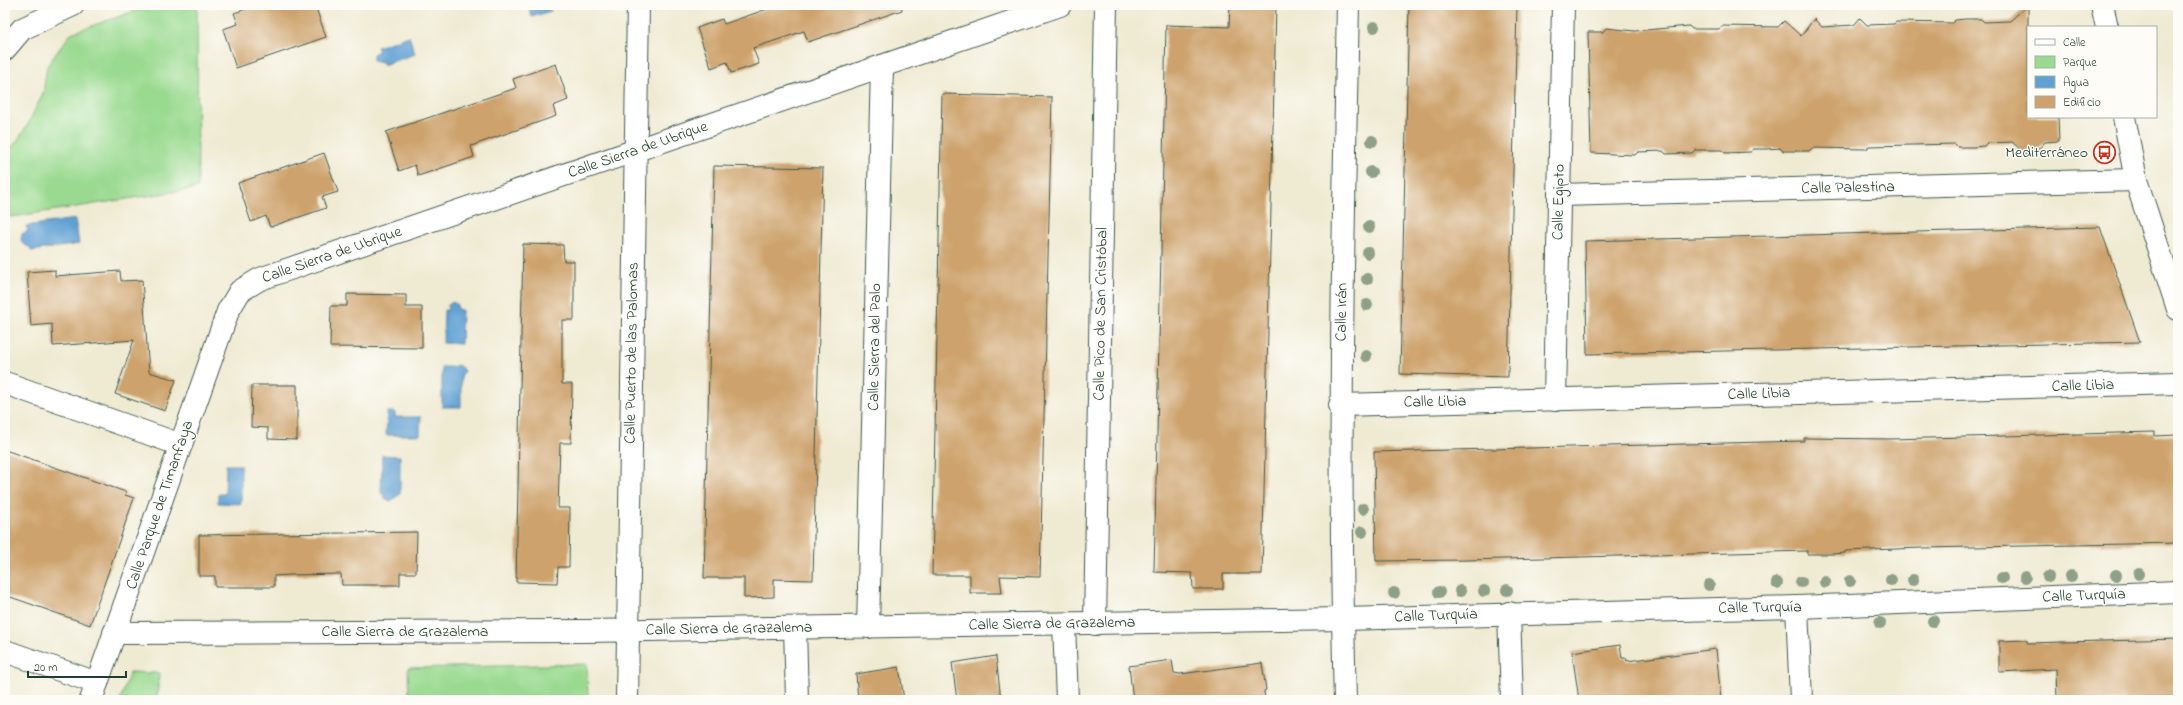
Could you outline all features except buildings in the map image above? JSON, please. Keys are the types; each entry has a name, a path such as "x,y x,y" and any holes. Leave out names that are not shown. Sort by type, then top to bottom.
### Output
{"street":[{"path":"5,49 22,29 73,5"},
{"name":"Calle Puerto de las Palomas","path":"627,700 638,5"},
{"name":"Calle Sierra de Ubrique","path":"228,311 240,291 260,279 1060,5"},
{"name":"Calle Pico de San Cristóbal","path":"1095,624 1106,5"},
{"name":"Calle Irán","path":"1345,700 1340,405 1348,5"},
{"name":"Calle Egipto","path":"1556,400 1563,5"},
{"path":"2102,5 2107,26"},
{"name":"Calle Sierra del Palo","path":"868,627 882,66"},
{"path":"2124,118 2136,180 2178,309"},
{"name":"Calle Palestina","path":"1559,195 2136,180"},
{"name":"Calle Parque de Timanfaya","path":"94,691 228,311"},
{"path":"5,383 181,445"},
{"name":"Calle Libia","path":"1340,405 2178,383"},
{"name":"Calle Turquía","path":"1343,619 1509,613 1797,607 2178,592"},
{"path":"1797,607 1801,700"},
{"path":"1509,613 1512,700"},
{"name":"Calle Sierra de Grazalema","path":"114,633 627,631 1343,619"},
{"path":"1064,624 1067,700"},
{"path":"796,628 798,700"},
{"path":"5,651 94,691"}],"green space":[{"path":"152,5 197,5 198,188 5,218 5,154 17,141 28,124 43,93 47,66 71,33"},
{"path":"587,664 588,700 409,700 408,668"},
{"path":"130,672 159,673 157,700 120,700"}],"water":[{"path":"528,5 549,5 551,11 532,17"},
{"path":"409,36 415,54 383,65 382,61 376,62 373,60 373,54 379,51 377,47"},
{"path":"75,219 79,244 31,251 30,247 24,245 21,240 22,234 28,231 26,226"},
{"path":"453,302 457,305 458,310 462,310 461,344 443,343 444,310 448,310 448,305"},
{"path":"457,365 464,371 461,377 461,407 442,407 442,367 452,367"},
{"path":"387,412 395,412 395,417 421,417 420,435 386,435"},
{"path":"382,455 400,456 400,494 391,501 385,499 381,493"},
{"path":"226,465 241,465 241,504 218,503 218,494 225,494"}],"place":[{"name":"Mediterráneo","path":"2104,153"}]}
